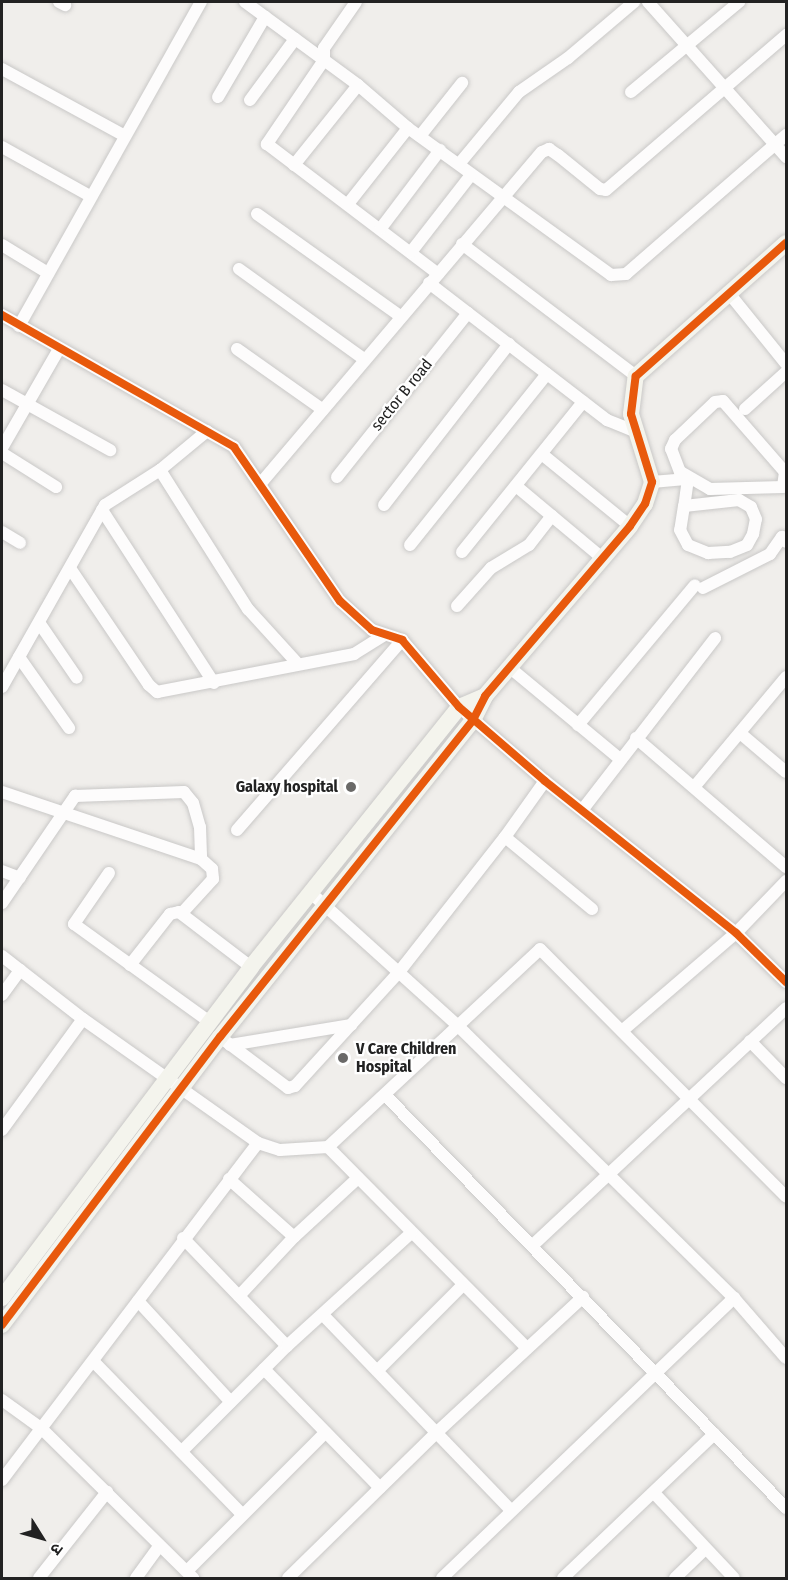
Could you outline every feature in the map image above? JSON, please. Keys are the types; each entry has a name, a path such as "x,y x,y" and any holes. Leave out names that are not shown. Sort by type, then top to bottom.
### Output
{"street":[{"path":"19,326 123,135 201,2"},
{"path":"244,2 358,85 408,128 471,175 611,275 626,274 786,135"},
{"path":"356,2 324,48 324,60 267,141 294,165 381,228 438,274"},
{"path":"459,165 524,88 568,58 634,2"},
{"path":"648,2 728,87 786,158"},
{"path":"631,92 739,2"},
{"path":"218,97 265,17"},
{"path":"261,483 400,316 505,198 542,152 549,149 600,189 606,190 786,35"},
{"path":"250,100 295,39"},
{"path":"2,69 123,135"},
{"path":"420,136 462,83"},
{"path":"294,165 358,85"},
{"path":"348,204 408,128"},
{"path":"2,147 90,196"},
{"path":"381,228 440,150"},
{"path":"411,252 471,175"},
{"path":"257,214 400,316"},
{"path":"2,1298 175,1084 225,1041 325,905 473,720 484,696 630,526 645,504 652,482 634,431 631,414 636,376 728,292 786,243"},
{"path":"462,244 636,376"},
{"path":"2,245 48,273"},
{"path":"240,269 365,360"},
{"path":"429,283 608,420 634,431"},
{"path":"728,292 786,364"},
{"name":"sector B road","path":"337,477 468,313"},
{"path":"2,315 234,447 261,483 278,514 340,601 372,630 402,640 459,707 473,720 545,781 736,933 786,982"},
{"path":"384,505 509,344"},
{"path":"56,487 2,450 25,403 59,349"},
{"path":"237,349 323,410"},
{"path":"746,409 786,372"},
{"path":"410,544 547,374"},
{"path":"2,390 110,450"},
{"path":"652,482 688,479 710,489 777,490 785,482 785,472 723,401 716,402 675,440 671,449 681,472 688,479"},
{"path":"462,552 584,402"},
{"path":"2,687 40,624 105,504 160,470 207,431"},
{"path":"543,455 630,526"},
{"path":"160,470 248,609 298,664"},
{"path":"684,506 739,500 751,507 756,519 753,534 747,545 730,552 708,553 688,545 680,530 688,479"},
{"path":"516,486 602,558"},
{"path":"102,510 214,683"},
{"path":"457,606 490,568 529,545 552,516"},
{"path":"2,532 21,543"},
{"path":"578,725 699,586 770,554 785,538"},
{"path":"70,568 152,689 214,683 354,654 384,635"},
{"path":"40,624 77,678"},
{"path":"583,809 715,638"},
{"path":"237,830 402,640"},
{"path":"19,657 69,728"},
{"path":"509,667 620,759"},
{"path":"695,786 786,677"},
{"path":"2,1325 175,1084 210,1022 250,967 459,707 484,696"},
{"path":"740,733 786,772"},
{"path":"636,738 695,786 786,867"},
{"path":"225,1041 292,1088 399,972 505,837 545,781"},
{"path":"2,792 63,816 201,859 212,869 213,879 182,913 170,914 130,965"},
{"path":"2,903 75,796 184,792 193,803 200,827 201,859"},
{"path":"505,837 592,909"},
{"path":"2,871 20,878"},
{"path":"109,873 73,922 210,1022"},
{"path":"622,1031 736,933 786,881"},
{"path":"311,893 457,1025 734,1298 786,1358"},
{"path":"182,913 250,967"},
{"path":"2,956 83,1019 258,1143 280,1150 328,1147 540,949 786,1197"},
{"path":"2,995 20,970"},
{"path":"533,1245 786,1008"},
{"path":"2,1130 83,1019"},
{"path":"225,1041 351,1025"},
{"path":"750,1041 786,1078"},
{"path":"385,1095 786,1508"},
{"path":"2,1480 94,1362 183,1238 258,1143"},
{"path":"328,1147 462,1286 527,1348"},
{"path":"239,1296 294,1237 358,1178"},
{"path":"229,1179 294,1237"},
{"path":"182,1451 287,1346 324,1316 411,1233"},
{"path":"183,1238 287,1346"},
{"path":"378,1370 462,1286"},
{"path":"288,1578 435,1434 583,1297"},
{"path":"448,1576 511,1510 734,1298"},
{"path":"138,1301 231,1402"},
{"path":"324,1316 378,1370 435,1434 511,1510"},
{"path":"94,1362 242,1514"},
{"path":"264,1369 324,1434 380,1488"},
{"path":"2,1400 41,1428 190,1575 242,1514 324,1434"},
{"path":"563,1578 655,1494 714,1434"},
{"path":"39,1578 107,1492"},
{"path":"655,1494 734,1578"},
{"path":"136,1578 159,1546"},
{"path":"675,1578 705,1549"}],"cycle path":[{"path":"2,1325 220,1037 473,720 485,696 630,526 645,504 652,482 631,414 636,376 786,243"},
{"path":"2,315 234,447 340,601 372,630 402,640 459,707 545,781 736,933 786,982"}],"place":[{"name":"Galaxy hospital","path":"351,787"},
{"name":"V Care Children Hospital","path":"343,1058"}]}
